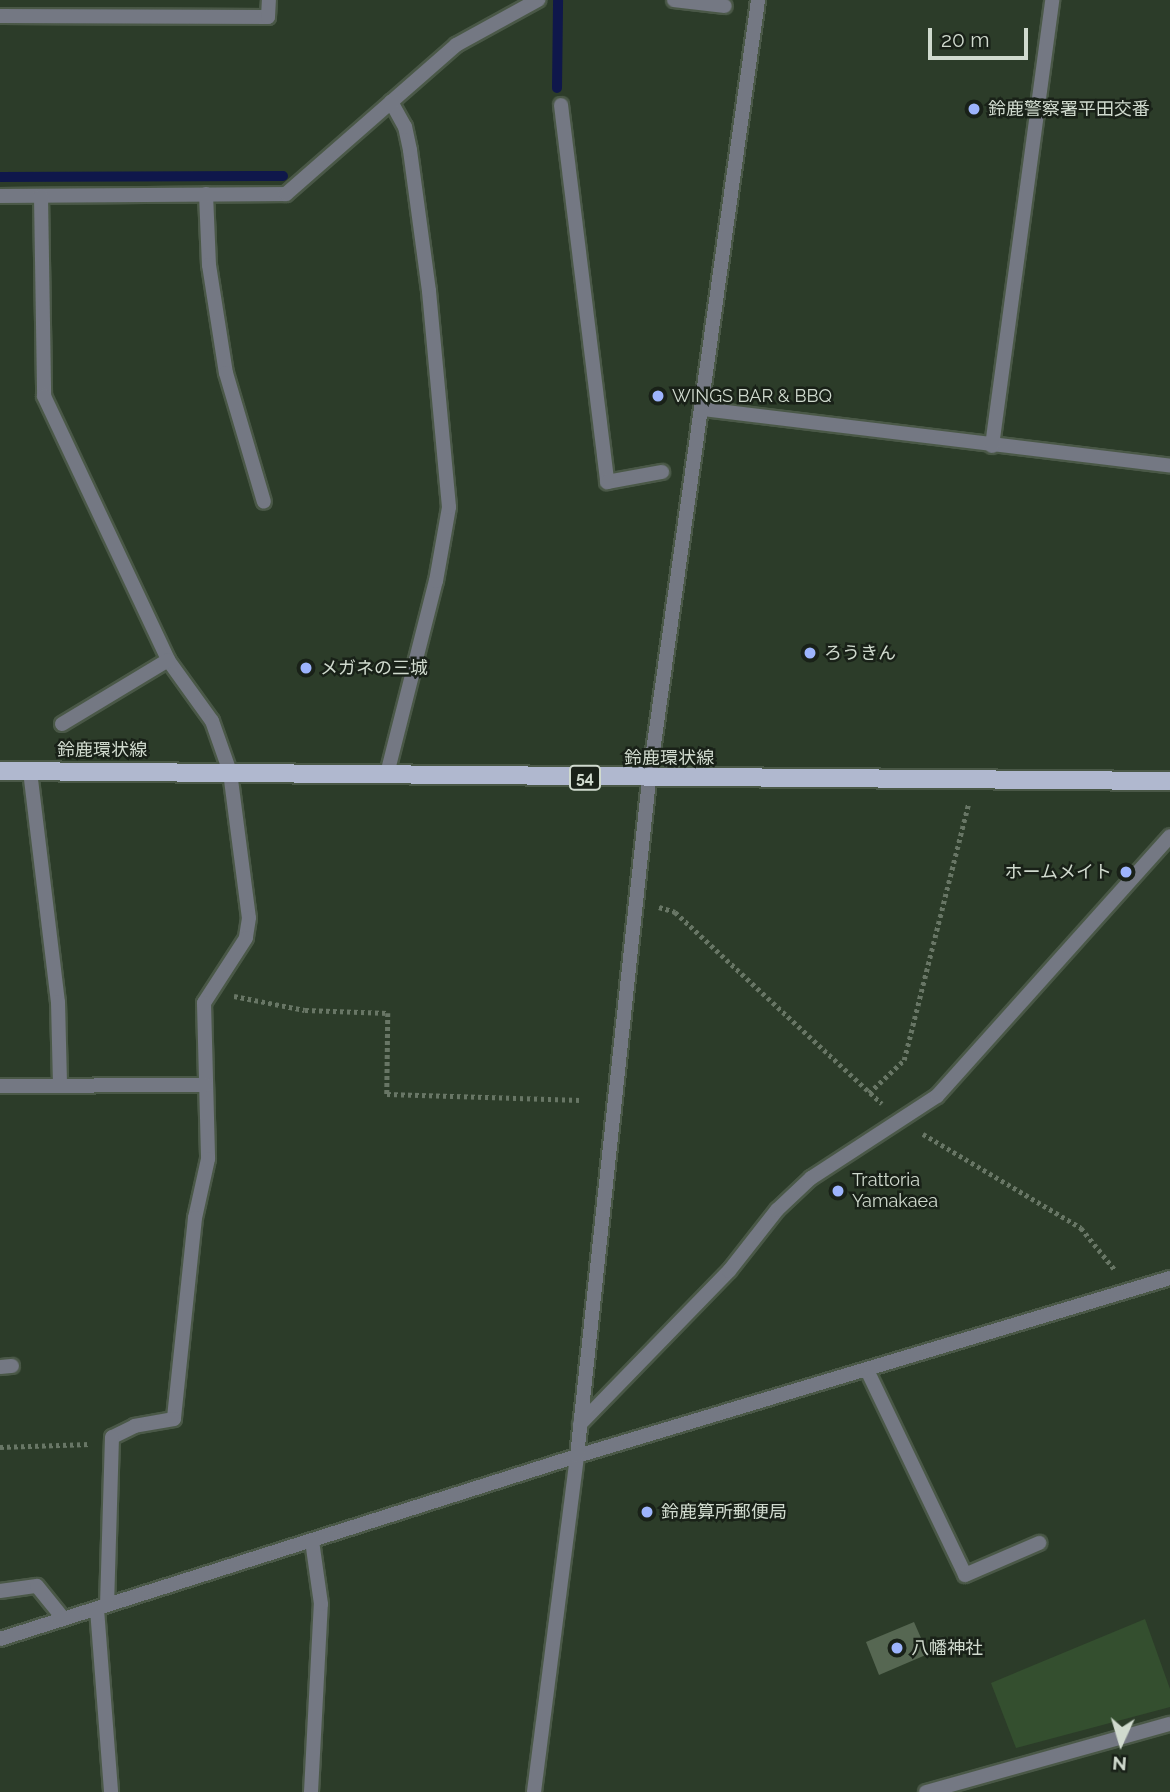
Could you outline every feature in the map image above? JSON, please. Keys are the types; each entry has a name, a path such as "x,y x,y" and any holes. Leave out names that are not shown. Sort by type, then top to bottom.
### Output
{"main road":[{"name":"鈴鹿環状線","path":"0,771 387,774 649,780 1170,781"}],"street":[{"path":"0,16 268,17 269,0"},
{"path":"0,195 286,194 456,45 538,0"},
{"path":"674,0 724,6"},
{"path":"534,1792 577,1456 649,780 758,0"},
{"path":"992,446 1052,0"},
{"path":"387,774 410,669 436,581 449,508 429,291 410,150 405,127 391,102"},
{"path":"561,105 607,482 662,472"},
{"path":"206,194 209,265 226,373 264,502"},
{"path":"41,196 44,396 167,660 212,721 230,772 249,929 204,1003 208,1159 195,1218 174,1419 135,1426 112,1437 102,1607 111,1792"},
{"path":"702,410 1170,466"},
{"path":"62,724 167,660"},
{"path":"30,771 58,1002 60,1083"},
{"path":"580,1424 729,1271 778,1210 811,1178 937,1096 1170,836"},
{"path":"0,1086 60,1083 206,1085"},
{"path":"0,1639 577,1456 1170,1278"},
{"path":"867,1370 965,1575 1039,1542"},
{"path":"311,1792 321,1604 312,1541"},
{"path":"0,1591 37,1586 63,1618"},
{"path":"926,1792 964,1787 1170,1724"}],"path":[{"path":"869,1093 904,1059 974,780"},
{"path":"636,900 676,912 902,1121 1081,1228 1132,1290"},
{"path":"214,987 246,1002 305,1010 388,1013 387,1094 581,1100"},
{"path":"0,1447 112,1444"}],"green space":[{"path":"1145,1619 1170,1689 1170,1707 1016,1748 991,1683"}],"building":[{"name":"八幡神社","path":"914,1622 928,1654 879,1675 866,1642"}],"waterway":[{"path":"557,88 558,0"},
{"path":"0,177 283,176"}],"place":[{"name":"鈴鹿警察署平田交番","path":"974,109"},
{"name":"WINGS BAR & BBQ","path":"658,396"},
{"name":"ろうきん","path":"810,653"},
{"name":"メガネの三城","path":"306,668"},
{"name":"ホームメイト","path":"1126,872"},
{"name":"Trattoria Yamakaea","path":"838,1191"},
{"name":"鈴鹿算所郵便局","path":"647,1512"},
{"name":"八幡神社","path":"897,1648"}]}
